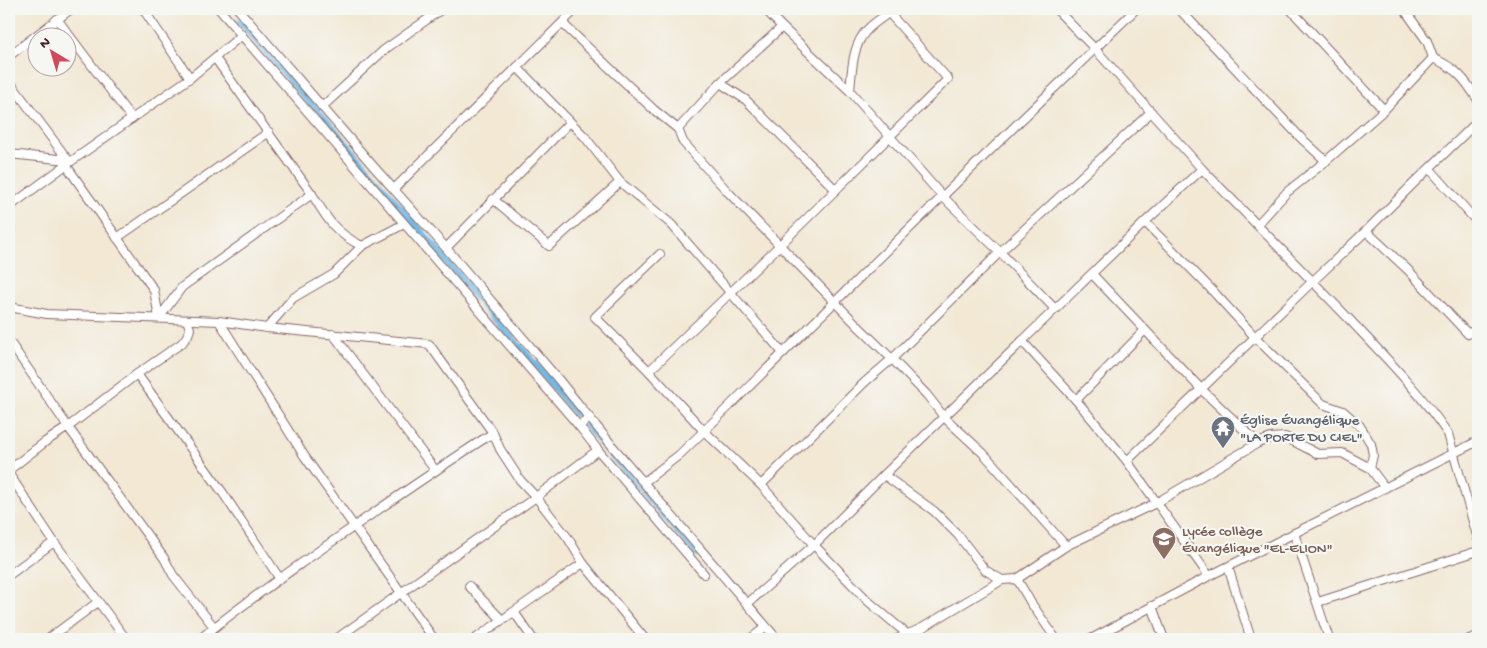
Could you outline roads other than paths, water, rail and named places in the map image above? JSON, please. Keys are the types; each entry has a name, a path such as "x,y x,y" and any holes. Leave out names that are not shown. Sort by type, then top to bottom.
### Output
{"street":[{"path":"9,56 72,9"},
{"path":"143,9 190,78"},
{"path":"219,9 355,165 704,574"},
{"path":"238,9 565,386 777,639"},
{"path":"394,189 576,9"},
{"path":"765,9 782,28 850,91 942,196 1055,309"},
{"path":"1056,9 1202,169 1386,357 1438,420 1448,434 1478,539"},
{"path":"644,482 679,455 704,431 942,196 1136,9"},
{"path":"1179,9 1281,117 1326,161"},
{"path":"1290,9 1384,110"},
{"path":"1404,9 1427,40 1433,58 1450,66 1466,81 1478,100"},
{"path":"322,107 384,50 440,10"},
{"path":"648,371 779,246 948,79 891,10 868,28 860,40 853,56 850,91"},
{"path":"57,19 132,119"},
{"path":"562,23 653,109 678,129 683,142 728,192 928,396 944,417 984,454 1066,546"},
{"path":"678,129 720,83 782,28"},
{"path":"9,208 67,163 190,78 242,35"},
{"path":"216,58 312,194 326,217 339,233 362,246"},
{"path":"1256,225 1287,192 1326,161 1384,110 1433,58"},
{"path":"517,67 585,137 620,182 671,224 783,353"},
{"path":"9,81 154,290 159,318"},
{"path":"720,83 746,100 836,190"},
{"path":"762,485 865,382 892,359 1000,252 1151,112"},
{"path":"1127,461 1366,232 1478,121"},
{"path":"446,248 570,122"},
{"path":"117,238 269,132"},
{"path":"9,154 67,163"},
{"path":"747,604 814,545 1055,309 1202,169"},
{"path":"1430,169 1478,223"},
{"path":"494,199 549,246 620,182"},
{"path":"159,318 182,287 312,194"},
{"path":"1145,222 1255,337 1323,404 1342,411 1360,426 1371,444 1373,455 1370,468"},
{"path":"267,328 293,298 334,274 362,246 404,224"},
{"path":"1366,232 1408,270 1468,334 1478,328"},
{"path":"660,254 595,317 704,431 762,485 814,545 868,601 908,634"},
{"path":"1092,274 1201,389 1258,443"},
{"path":"9,307 47,314 219,321 267,328 429,344 493,433 500,449 515,472 645,639"},
{"path":"126,639 54,542 9,472 45,442 182,343 188,336 190,329 187,320"},
{"path":"219,321 305,456 434,639"},
{"path":"1076,400 1146,330"},
{"path":"333,334 435,470"},
{"path":"9,341 68,427 164,558 173,574 214,627"},
{"path":"1022,341 1076,400 1127,461 1209,576"},
{"path":"137,374 223,493 280,579"},
{"path":"579,426 590,418"},
{"path":"200,639 280,579 435,470 493,433"},
{"path":"884,475 934,511 958,536 985,570 1002,580 1017,580 1066,546 1156,503 1258,443 1271,438 1285,436 1318,454 1342,453 1370,468 1384,488"},
{"path":"1091,639 1228,566 1478,441"},
{"path":"336,639 536,497 598,450"},
{"path":"1294,533 1329,639"},
{"path":"9,575 54,542"},
{"path":"1318,602 1478,551"},
{"path":"475,639 584,563"},
{"path":"1228,566 1251,639"},
{"path":"897,639 922,628 1002,580"},
{"path":"1017,580 1056,639"},
{"path":"469,586 502,620"},
{"path":"48,639 98,602"},
{"path":"1152,606 1164,639"},
{"path":"514,612 533,639"},
{"path":"750,639 766,627"},
{"path":"1470,639 1478,636"}],"waterway":[{"path":"241,22 530,359"},
{"path":"534,363 581,419"},
{"path":"587,426 697,553"}],"place":[{"name":"Église Évangélique \"LA PORTE DU CIEL\"","path":"1223,449"},
{"name":"Lycée collège Évangélique \"EL-ELION\"","path":"1164,560"}]}
